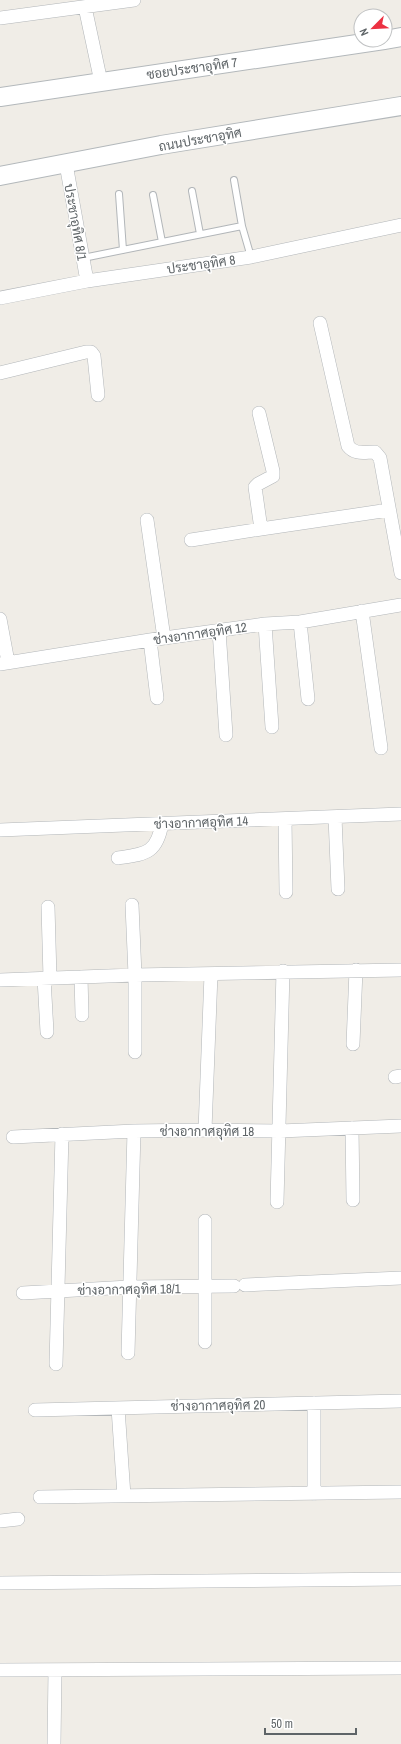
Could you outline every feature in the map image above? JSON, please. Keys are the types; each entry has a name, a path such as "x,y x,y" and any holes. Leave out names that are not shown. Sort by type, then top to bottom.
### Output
{"street":[{"path":"0,18 134,0"},
{"path":"85,7 101,82"},
{"name":"ซอยประชาอุทิศ 7","path":"0,97 353,45"},
{"name":"ถนนประชาอุทิศ","path":"0,176 161,146 401,106"},
{"name":"ประชาอุทิศ 8/1","path":"66,164 87,281"},
{"name":"ประชาอุทิศ 8","path":"0,298 87,281 251,257 401,225"},
{"path":"320,323 348,446 352,451 357,453 375,452 378,454 401,573"},
{"path":"0,373 91,352 94,356 98,395"},
{"path":"259,413 273,471 273,476 255,487 260,529"},
{"path":"191,540 389,510"},
{"path":"147,520 164,638"},
{"name":"ช่างอากาศอุทิศ 12","path":"4,663 219,630 265,624 300,622 401,605"},
{"path":"362,611 381,748"},
{"path":"0,619 4,663"},
{"path":"300,622 308,699"},
{"path":"265,624 272,726"},
{"path":"219,630 226,735"},
{"path":"150,640 157,698"},
{"name":"ช่างอากาศอุทิศ 14","path":"0,830 401,814"},
{"path":"335,817 338,889"},
{"path":"285,819 286,892"},
{"path":"118,858 144,854 154,846 160,834 162,824"},
{"path":"132,905 135,975 135,1052"},
{"path":"47,1032 48,907"},
{"path":"353,1044 356,970"},
{"path":"0,980 283,971 401,970"},
{"path":"277,1202 283,971"},
{"path":"205,1130 211,974"},
{"path":"81,977 82,1015"},
{"name":"ช่างอากาศอุทิศ 18","path":"13,1137 134,1131 280,1131 401,1126"},
{"path":"352,1128 353,1200"},
{"path":"128,1353 134,1131"},
{"path":"56,1364 62,1134"},
{"path":"205,1221 205,1342"},
{"name":"ช่างอากาศอุทิศ 18/1","path":"23,1292 129,1287 206,1288 401,1278"},
{"name":"ช่างอากาศอุทิศ 20","path":"35,1410 401,1402"},
{"path":"314,1403 314,1494"},
{"path":"118,1408 124,1496"},
{"path":"40,1497 401,1492"},
{"path":"0,1521 18,1518"},
{"path":"0,1583 401,1579"},
{"path":"0,1670 401,1668"},
{"path":"54,1744 55,1670"}],"lane":[{"path":"234,180 242,226 251,257"},
{"path":"192,191 200,234"},
{"path":"119,194 123,250"},
{"path":"153,195 162,242"},
{"path":"83,258 242,226"}]}
